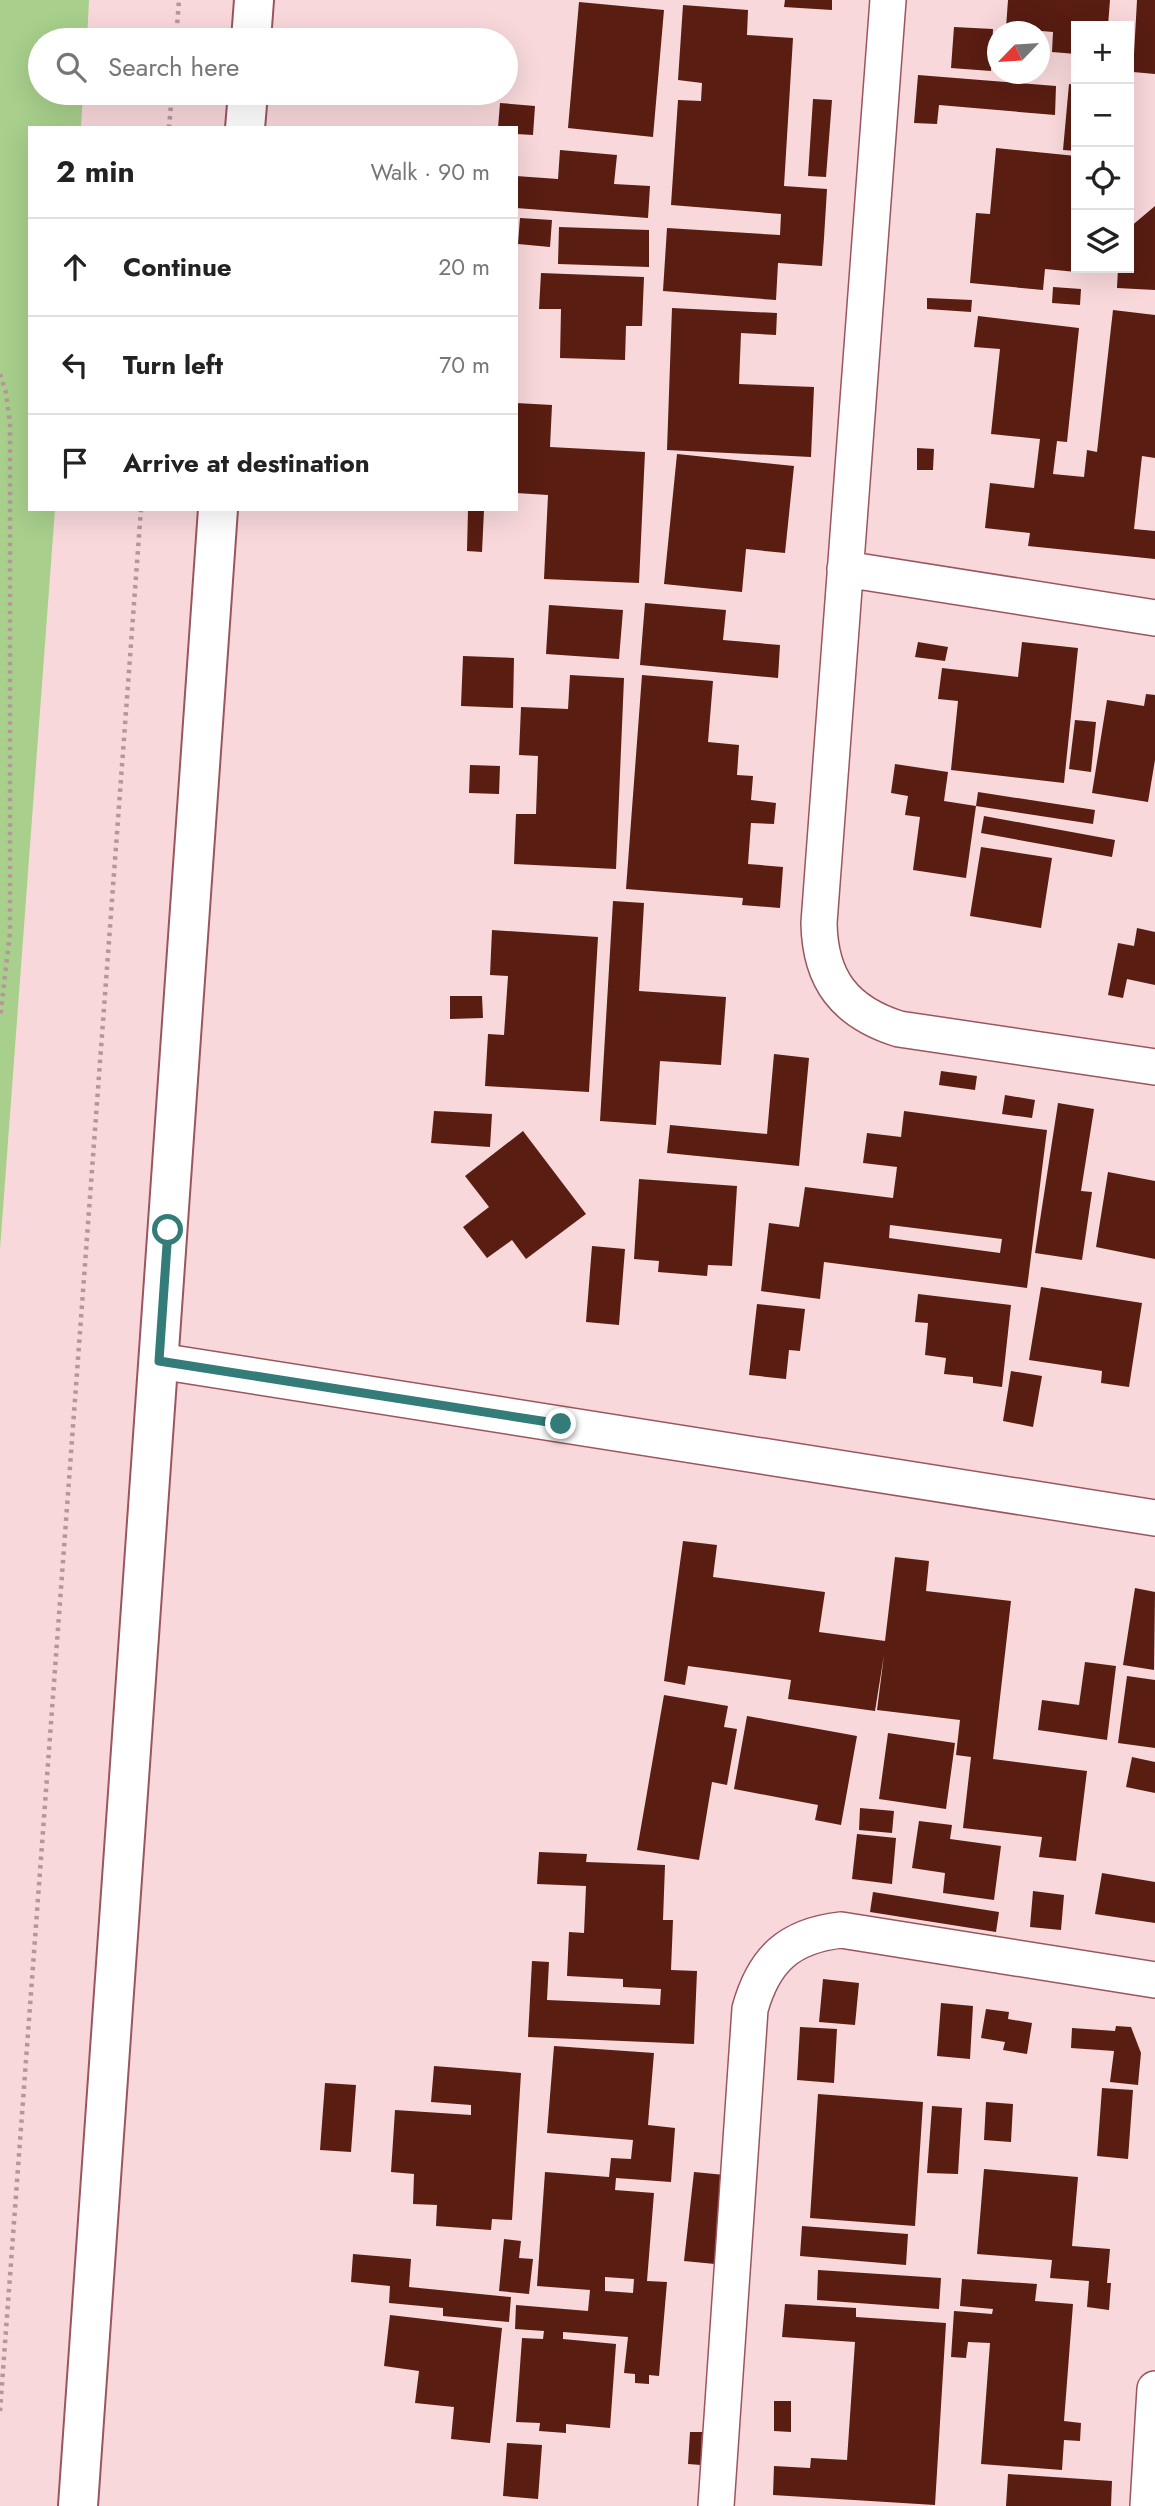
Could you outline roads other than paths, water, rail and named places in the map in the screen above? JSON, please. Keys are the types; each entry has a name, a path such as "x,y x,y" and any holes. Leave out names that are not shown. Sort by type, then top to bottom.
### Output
{"main road":[{"path":"252,28 254,0"},
{"path":"245,126 247,105"},
{"path":"78,2506 121,1941 218,511"}],"street":[{"path":"888,0 819,947 826,971 839,992 856,1009 876,1022 900,1029 1155,1067"},
{"path":"845,569 1155,618"},
{"path":"159,1361 1155,1518"},
{"path":"716,2506 750,2009 756,1988 766,1969 781,1953 799,1940 841,1930 1155,1980"},
{"path":"1148,2506 1155,2389"}]}
